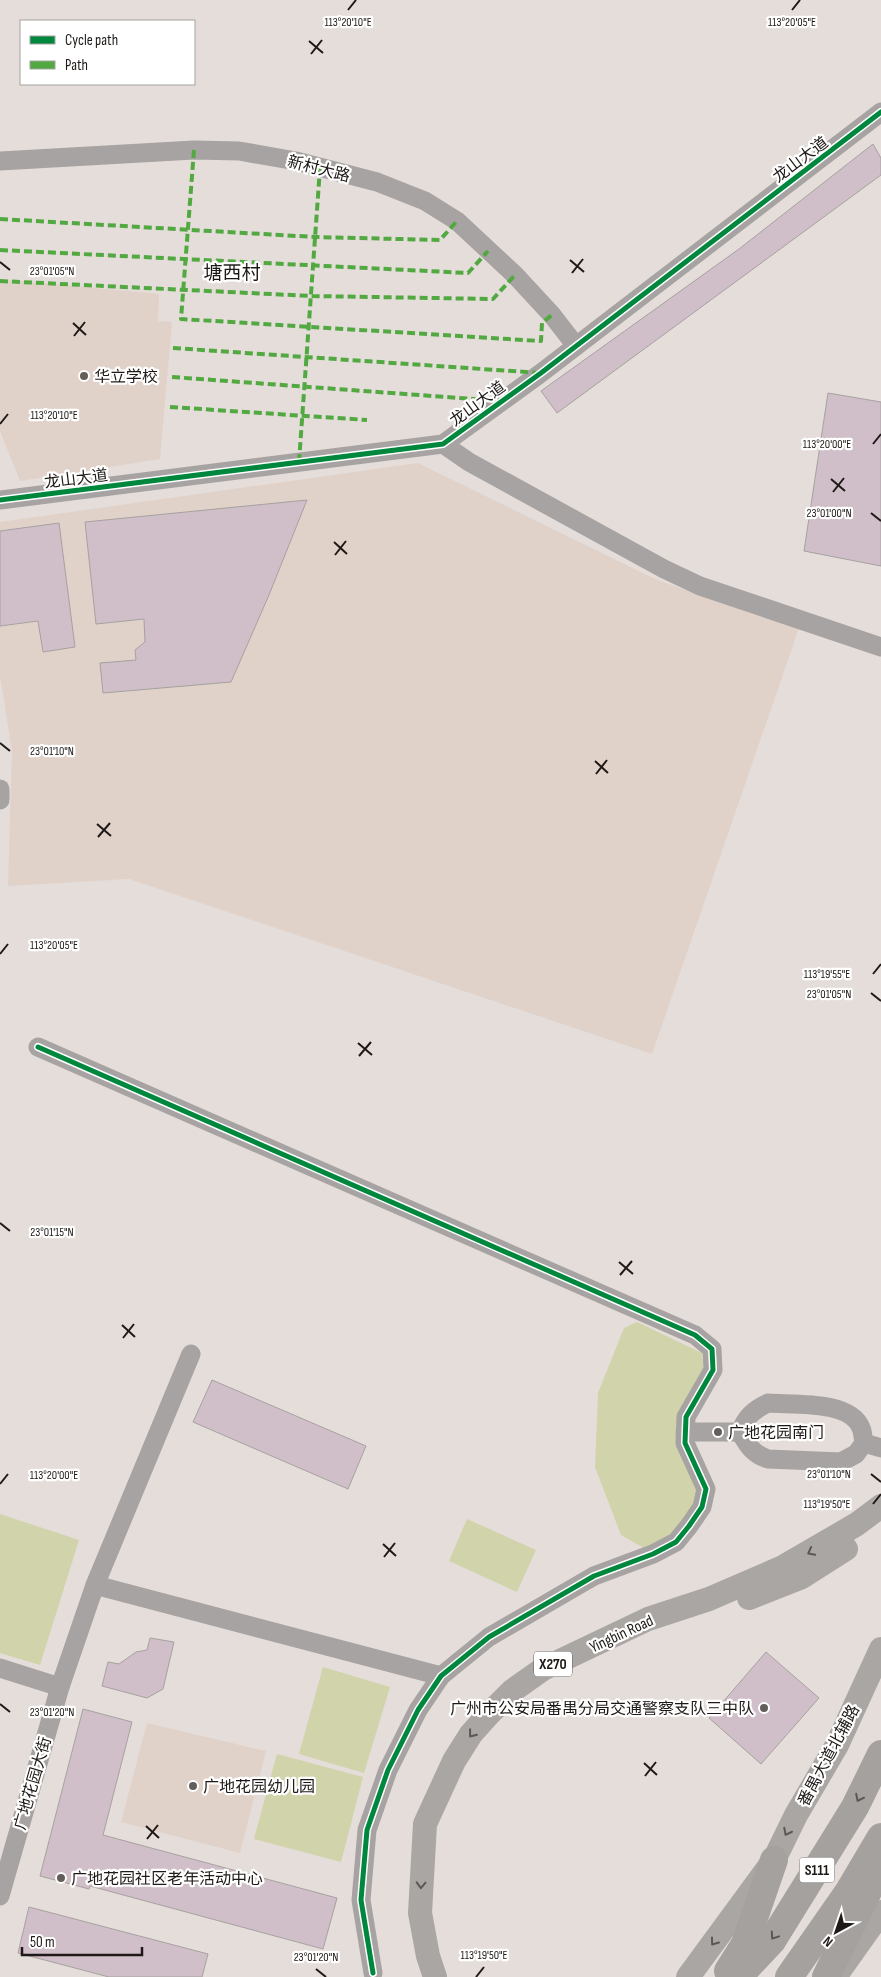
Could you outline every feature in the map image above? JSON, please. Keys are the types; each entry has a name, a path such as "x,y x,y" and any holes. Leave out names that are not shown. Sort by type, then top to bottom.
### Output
{"highway":[{"name":"S111","path":"738,1977 777,1932 855,1807 881,1754"},
{"name":"S111","path":"789,1977 849,1890 881,1837"},
{"path":"724,1977 745,1944 774,1860"},
{"path":"826,1977 881,1865"}],"main road":[{"name":"Yingbin Road","path":"435,1977 428,1956 420,1913 425,1824 454,1761 471,1734 489,1714 512,1691 544,1669 648,1619 708,1599 782,1567 819,1548 881,1506"},
{"path":"489,1714 527,1690 601,1655 802,1577 881,1526"},
{"name":"番禺大道北辅路","path":"688,1977 774,1860 796,1815 837,1745 881,1649"},
{"path":"835,1977 881,1912"}],"street":[{"name":"龙山大道","path":"0,500 442,444 576,346 881,112"},
{"name":"新村大路","path":"0,161 194,150 239,151 296,161 377,182 425,201 457,220 540,302 576,346"},
{"path":"442,444 469,462 664,569 700,586 881,647"},
{"path":"0,789 0,800"},
{"path":"38,1047 695,1335 712,1349 713,1370 686,1417 684,1443 706,1489 702,1507 676,1542 653,1554 594,1576 489,1637 441,1676 418,1710 388,1770 367,1830 361,1900 373,1973"},
{"name":"广地花园大街","path":"0,1896 60,1687 94,1585 191,1354"},
{"path":"768,1403 837,1408 851,1414 872,1446 841,1462 768,1459 758,1455 748,1446 740,1432 744,1420 755,1409 768,1403"},
{"path":"685,1432 740,1432"},
{"path":"94,1585 441,1676"},
{"path":"0,1668 60,1687"}],"shaded area":[{"name":"华立学校","path":"0,279 159,294 158,321 172,322 160,459 20,481 0,431"},
{"path":"418,463 657,580 799,628 652,1054 129,879 8,886 12,751 0,676 0,522"},
{"name":"广地花园幼儿园","path":"147,1723 266,1751 240,1853 121,1822"}],"green space":[{"path":"637,1322 702,1353 704,1373 677,1418 698,1487 696,1506 671,1536 644,1548 621,1535 595,1467 598,1393 624,1328"},
{"path":"0,1514 79,1540 40,1665 0,1653"},
{"path":"467,1519 536,1550 517,1592 449,1561"},
{"path":"323,1667 390,1687 364,1773 299,1754"},
{"path":"277,1754 363,1777 341,1862 254,1839"}],"building":[{"path":"873,144 881,158 881,175 557,413 541,391 739,249"},
{"path":"828,393 881,402 881,566 804,551"},
{"path":"307,500 269,595 231,682 103,693 100,663 136,660 135,650 145,642 144,619 96,624 85,522"},
{"path":"59,523 75,647 43,652 38,621 0,626 0,531"},
{"path":"212,1380 366,1446 348,1489 193,1422"},
{"path":"150,1638 174,1642 163,1689 147,1698 102,1686 108,1662 119,1664 136,1652 147,1650"},
{"name":"广州市公安局番禺分局交通警察支队三中队","path":"766,1652 819,1698 761,1764 709,1718"},
{"path":"83,1709 132,1722 103,1835 337,1898 323,1949 90,1886 89,1889 40,1876"},
{"path":"29,1907 208,1954 202,1977 109,1977 18,1953"}],"marked path":[{"path":"194,150 181,319 541,341 542,323 552,315"},
{"path":"299,462 320,168"},
{"path":"0,219 315,237 440,240 457,221"},
{"path":"0,250 468,273 488,251"},
{"path":"0,281 312,296 493,299 515,275"},
{"path":"173,348 541,373"},
{"path":"172,377 501,401"},
{"path":"170,407 367,420"}],"cycle path":[{"path":"0,500 443,444 541,373 881,112"},
{"path":"38,1047 695,1335 712,1349 713,1370 686,1417 685,1443 706,1489 702,1507 676,1542 653,1554 594,1576 489,1637 441,1676 418,1710 388,1770 367,1830 361,1900 373,1973"}],"place":[{"name":"华立学校","path":"84,376"},
{"name":"广地花园南门","path":"718,1432"},
{"name":"广州市公安局番禺分局交通警察支队三中队","path":"764,1708"},
{"name":"广地花园幼儿园","path":"193,1786"},
{"name":"广地花园社区老年活动中心","path":"61,1878"}],"district":[{"name":"塘西村","path":"232,272"}]}
